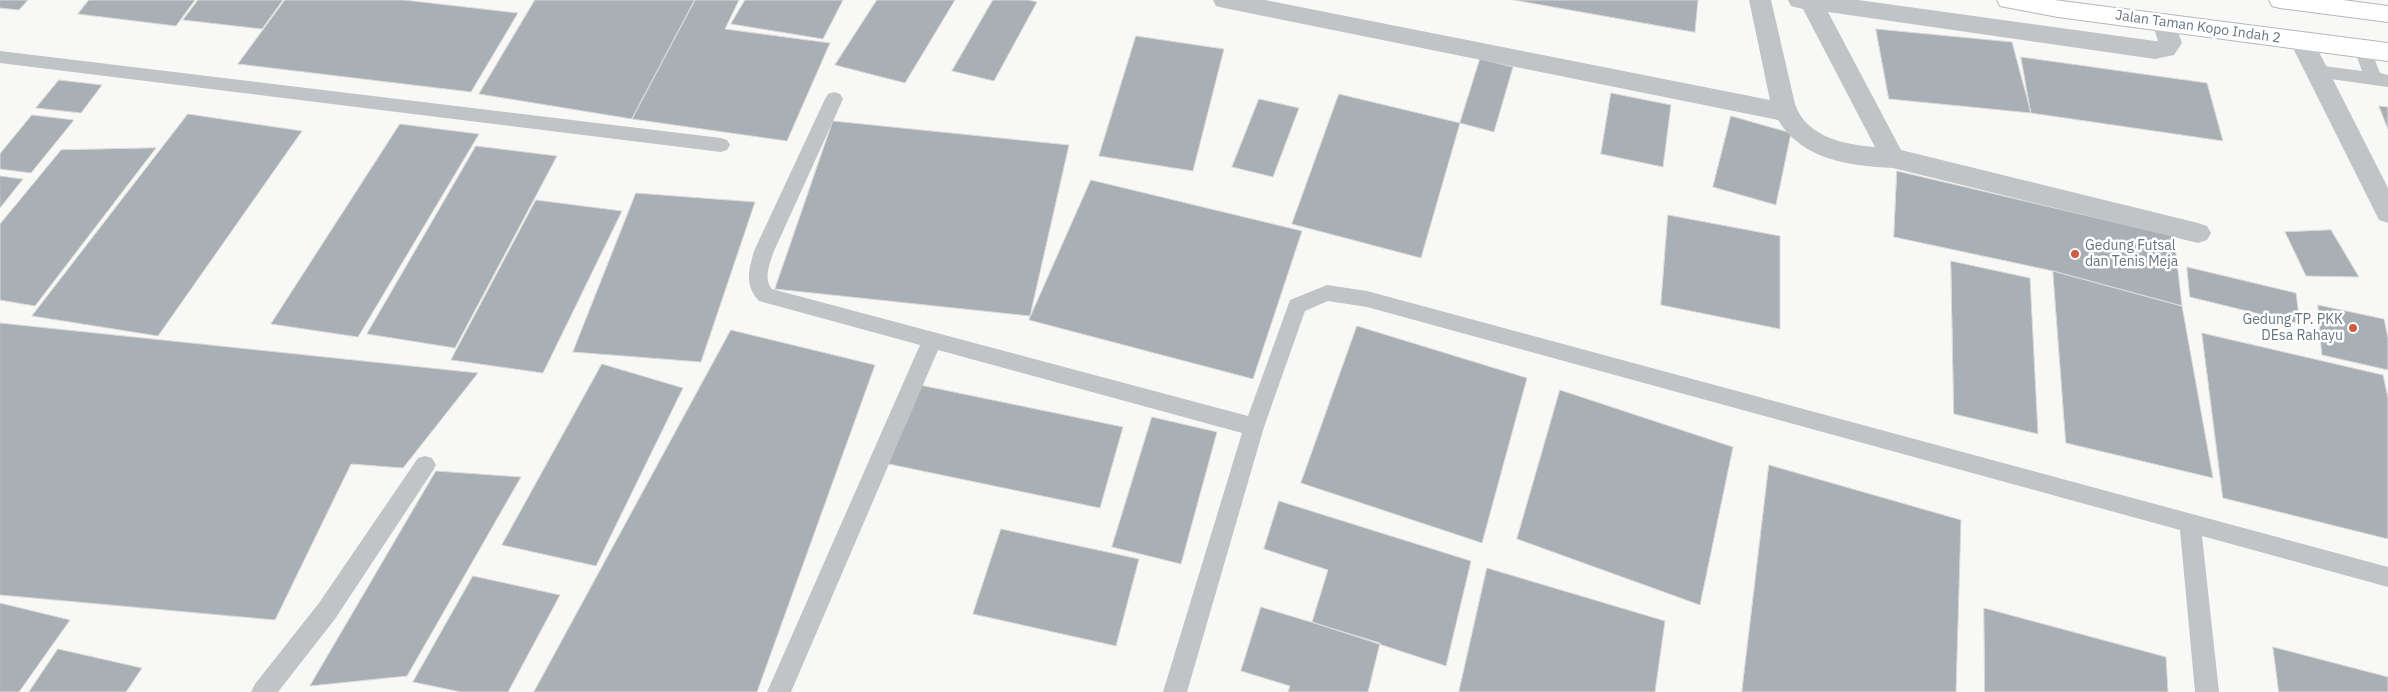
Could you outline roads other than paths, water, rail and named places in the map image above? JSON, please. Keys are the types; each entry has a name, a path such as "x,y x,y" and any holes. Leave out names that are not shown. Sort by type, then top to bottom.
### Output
{"main road":[{"name":"Jalan Taman Kopo Indah 2","path":"2008,0 2302,42 2388,52"},
{"path":"2280,0 2388,14"}],"street":[{"path":"1224,0 1786,112"},
{"path":"1760,0 1786,112 1800,132 1820,145 1862,158 1893,158 2198,233"},
{"path":"1807,1 1893,158"},
{"path":"1807,1 2155,50 2166,49 2170,43 2164,22"},
{"path":"2302,42 2388,213"}],"lane":[{"path":"2363,49 2381,80"},
{"path":"0,57 722,145"},
{"path":"2316,71 2381,80"},
{"path":"834,99 764,251 758,272 760,291 766,295 931,342 1254,427"},
{"path":"1175,692 1254,427 1297,306 1326,292 1348,294 2190,525 2388,577"},
{"path":"779,692 931,342"},
{"path":"263,692 327,611 425,465"},
{"path":"2190,525 2207,692"}],"place":[{"name":"Gedung Futsal dan Tenis Meja","path":"2075,254"},
{"name":"Gedung TP. PKK DEsa Rahayu","path":"2353,328"}]}
